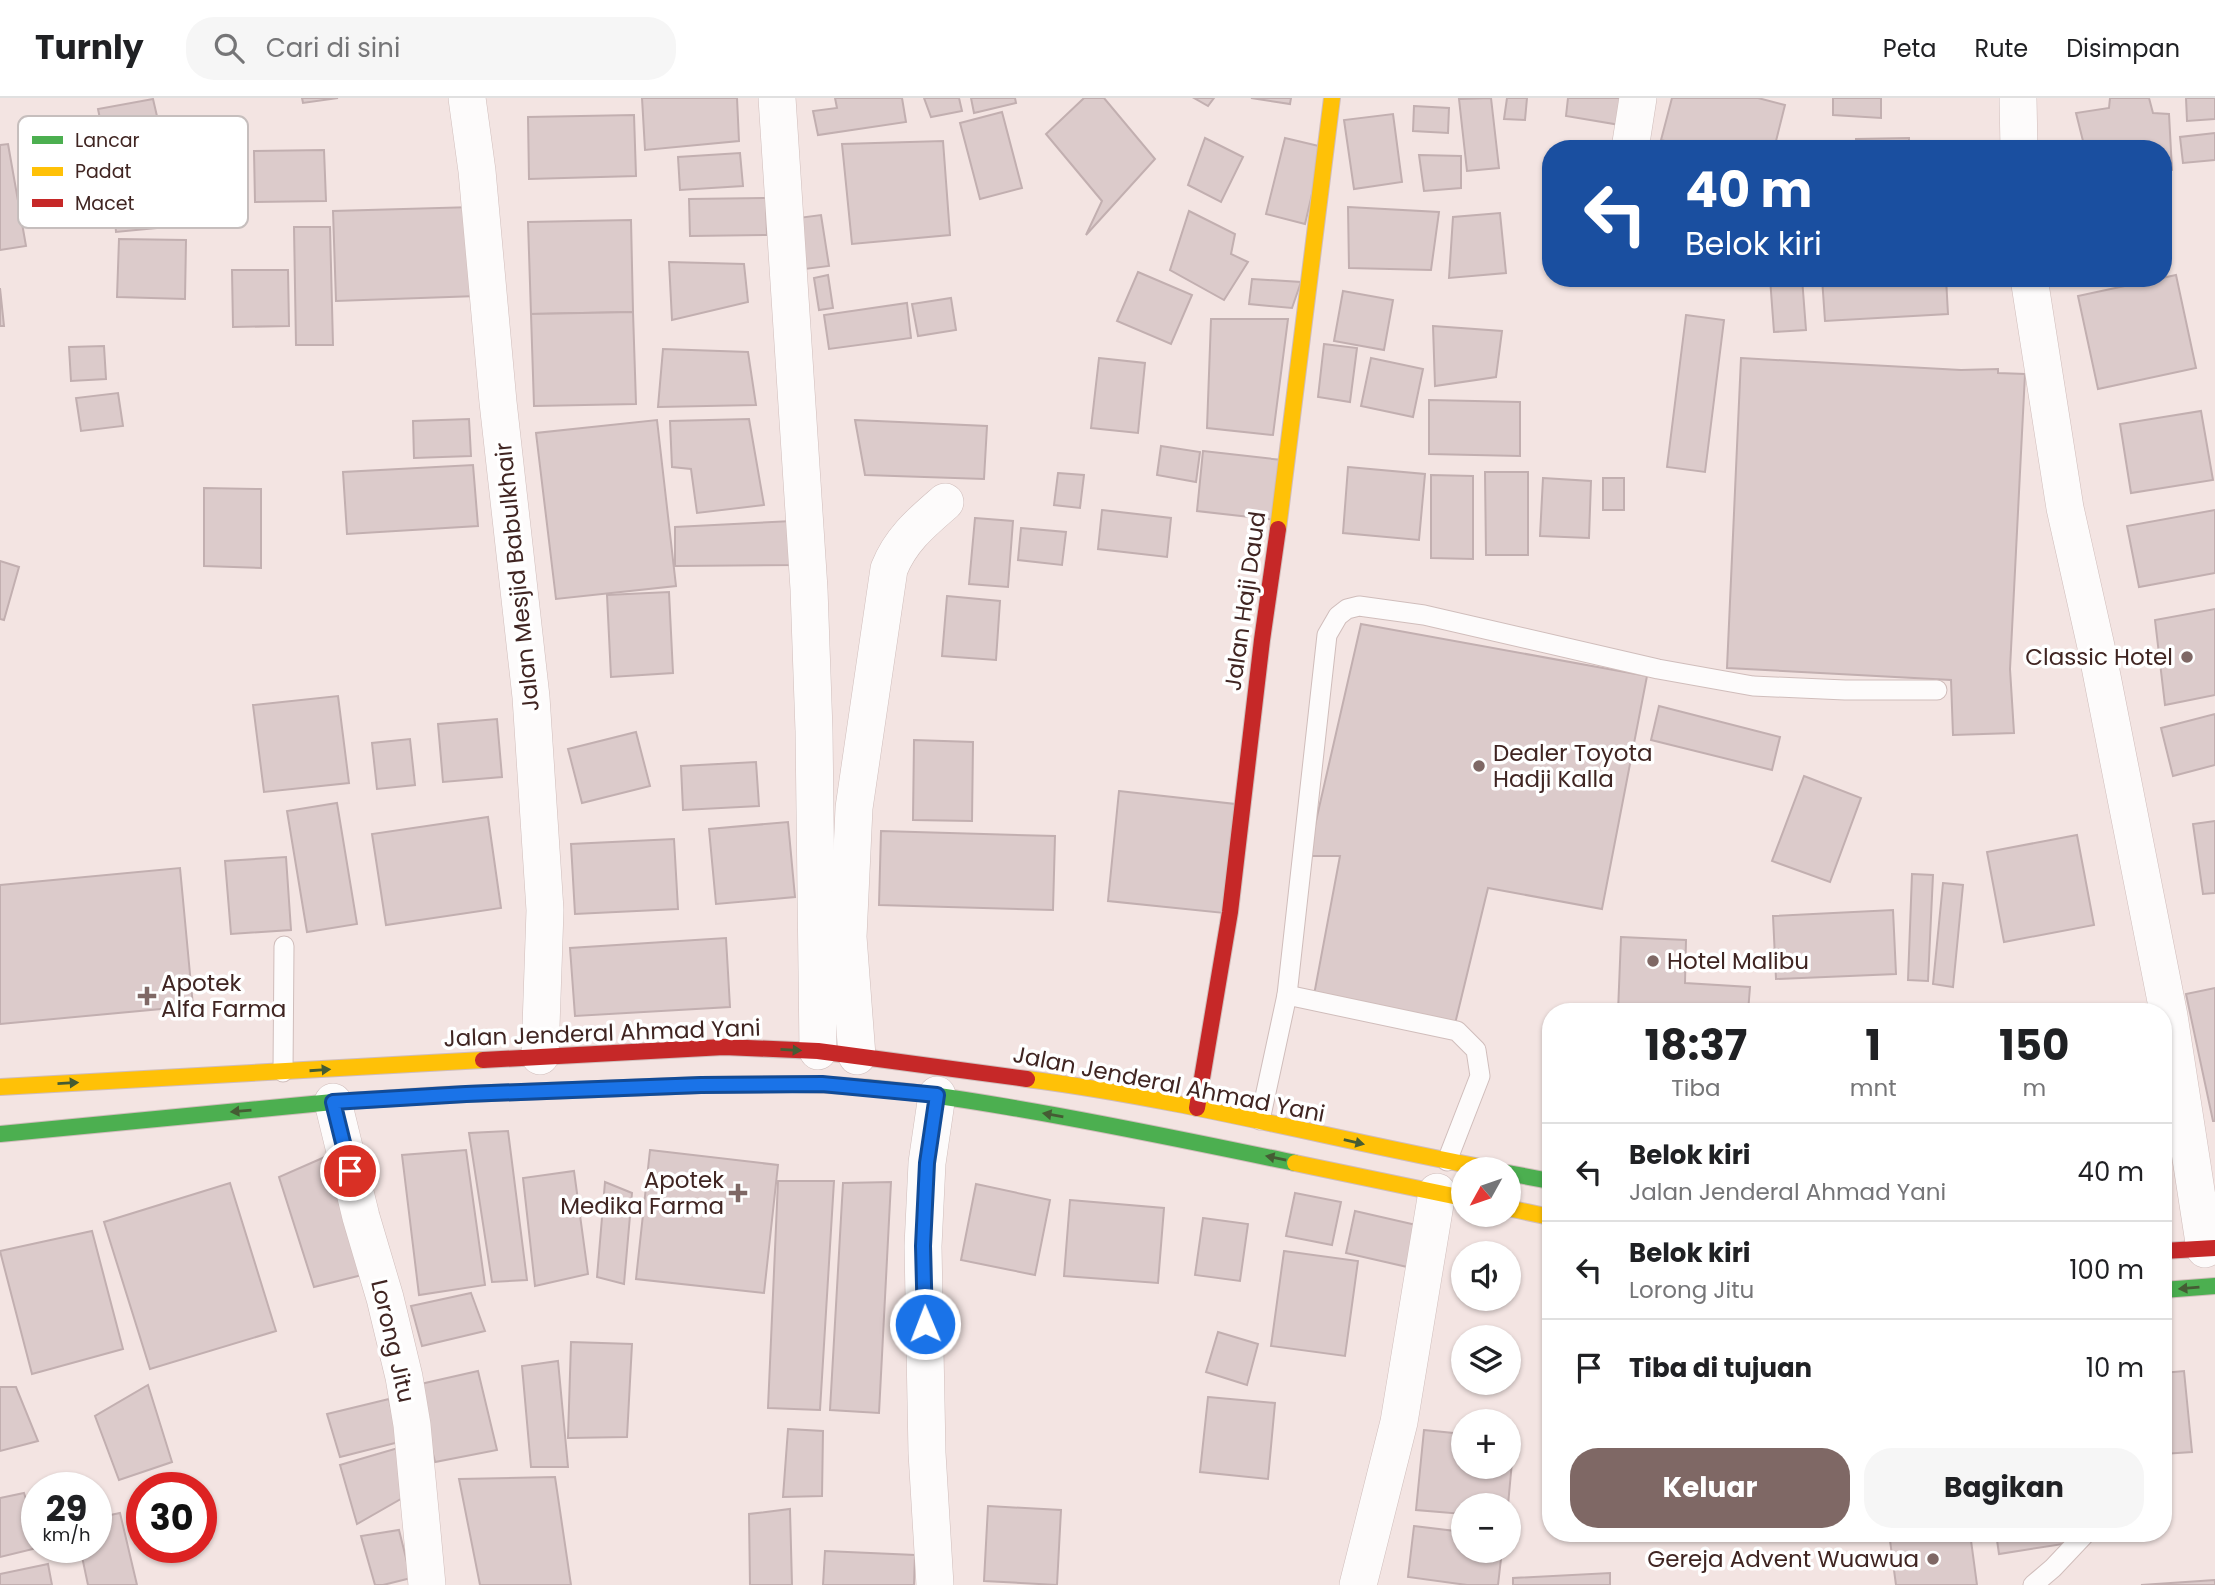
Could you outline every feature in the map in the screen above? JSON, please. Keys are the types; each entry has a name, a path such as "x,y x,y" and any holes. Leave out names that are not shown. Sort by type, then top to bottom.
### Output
{"main road":[{"name":"Jalan Haji Daud","path":"1197,1108 1230,912 1332,98"},
{"name":"Jalan Jenderal Ahmad Yani","path":"0,1087 724,1047 818,1051 1075,1086 1260,1120 1305,1147 1449,1184"},
{"name":"Jalan Jenderal Ahmad Yani","path":"0,1134 333,1102 701,1085 822,1084 937,1095 1098,1122 1305,1147 1449,1184"},
{"path":"1521,1175 1542,1179"},
{"path":"1521,1211 1542,1215"},
{"path":"2172,1250 2210,1248"},
{"path":"2172,1289 2215,1286"}],"street":[{"name":"Jalan Mesjid Babulkhair","path":"467,98 477,170 498,402 531,697 545,910 541,1056"},
{"path":"777,98 809,589 814,731 818,1051"},
{"path":"1631,140 1638,98"},
{"path":"2018,98 2019,140"},
{"path":"2030,287 2065,508 2097,651 2166,1003"},
{"path":"857,1056 848,937 854,808 889,569 899,547 909,534 945,502"},
{"path":"2172,1033 2210,1248"},
{"path":"935,1585 927,1452 923,1246 927,1163 937,1095"},
{"name":"Lorong Jitu","path":"333,1102 404,1377 412,1425 427,1585"},
{"path":"1357,1585 1399,1422 1449,1184"}],"lane":[{"path":"1260,1120 1287,995 1327,635 1338,616 1347,609 1359,606 1424,615 1658,669 1754,686 1937,690"},
{"path":"283,1072 284,946"},
{"path":"1287,995 1457,1031 1476,1050 1480,1076 1449,1184"},
{"path":"2033,1585 2078,1542"}],"building":[{"path":"302,98 338,98 303,103"},
{"path":"642,98 737,98 739,141 645,150"},
{"path":"835,98 902,98 906,122 818,135 813,111 837,108"},
{"path":"924,98 959,98 962,111 931,117"},
{"path":"971,98 1015,98 1016,103 974,113"},
{"path":"1084,98 1104,98 1155,159 1086,235 1102,201 1046,134"},
{"path":"1194,98 1214,98 1208,106"},
{"path":"1251,98 1291,98 1290,104"},
{"path":"1491,98 1499,168 1467,171 1459,99"},
{"path":"1507,98 1527,98 1525,120 1504,119"},
{"path":"1568,98 1624,98 1620,125 1566,116"},
{"path":"1672,98 1758,98 1785,105 1776,140 1661,140"},
{"path":"1833,98 1881,98 1881,118 1833,115"},
{"path":"2110,98 2149,98 2153,113 2169,114 2170,140 2083,140 2076,113 2109,108"},
{"path":"2186,98 2215,98 2215,119 2187,121"},
{"path":"153,99 157,116 99,116 98,109"},
{"path":"1414,106 1449,108 1448,133 1413,131"},
{"path":"1002,112 1022,188 980,199 960,123"},
{"path":"1393,114 1402,182 1354,189 1344,120"},
{"path":"634,115 636,176 529,179 528,117"},
{"path":"2215,133 2215,160 2183,163 2180,137"},
{"path":"1205,138 1243,157 1221,202 1188,185"},
{"path":"1285,138 1323,147 1305,224 1266,214"},
{"path":"1909,138 1909,140 1856,140"},
{"path":"943,141 950,235 852,244 842,144"},
{"path":"8,144 18,201 18,228 23,228 26,246 0,250 0,145"},
{"path":"324,150 326,201 255,202 254,151"},
{"path":"740,153 743,186 680,190 678,157"},
{"path":"1419,155 1461,156 1461,188 1424,191"},
{"path":"766,198 767,235 690,236 689,199"},
{"path":"474,207 477,296 336,301 333,211"},
{"path":"1348,207 1439,212 1431,270 1349,268"},
{"path":"1189,211 1235,234 1231,254 1248,262 1224,300 1170,270"},
{"path":"1500,213 1506,273 1449,278 1453,217"},
{"path":"821,215 829,266 805,269 798,218"},
{"path":"631,220 633,312 531,314 528,222"},
{"path":"294,227 330,227 333,345 296,345"},
{"path":"116,228 156,228 116,232"},
{"path":"119,239 186,240 185,299 117,297"},
{"path":"669,262 744,264 748,302 672,320"},
{"path":"232,270 288,270 289,326 233,327"},
{"path":"1138,272 1192,295 1171,344 1117,321"},
{"path":"828,275 833,308 819,310 814,278"},
{"path":"2176,275 2196,368 2098,389 2078,296 2120,287 2172,287 2172,276"},
{"path":"1252,279 1301,282 1292,308 1249,304"},
{"path":"1771,287 1803,287 1806,330 1774,332"},
{"path":"1823,287 1946,287 1948,314 1825,321"},
{"path":"0,288 4,326 0,326"},
{"path":"1343,291 1393,300 1384,350 1334,341"},
{"path":"951,298 956,330 918,336 912,304"},
{"path":"907,303 911,338 829,349 824,315"},
{"path":"633,312 636,404 534,406 531,314"},
{"path":"1686,315 1724,320 1705,472 1667,467"},
{"path":"1211,319 1288,319 1273,435 1207,428"},
{"path":"1433,326 1502,331 1496,377 1435,386"},
{"path":"1324,344 1357,348 1350,402 1318,397"},
{"path":"104,346 106,379 71,381 69,347"},
{"path":"663,349 748,352 756,405 658,407"},
{"path":"1099,358 1145,363 1138,433 1091,428"},
{"path":"1371,358 1423,369 1413,417 1361,406"},
{"path":"1741,358 1961,370 1998,369 1998,373 2025,374 2010,669 2014,733 1953,735 1951,680 1727,668"},
{"path":"118,393 123,426 81,431 76,398"},
{"path":"1429,400 1520,402 1520,456 1429,454"},
{"path":"2201,411 2213,480 2131,493 2120,424"},
{"path":"469,419 471,456 414,458 413,421"},
{"path":"749,419 764,505 697,513 691,469 672,467 670,421"},
{"path":"657,420 676,586 556,599 536,433"},
{"path":"855,420 987,426 984,479 865,475"},
{"path":"1161,446 1200,452 1196,482 1157,475"},
{"path":"1203,451 1282,460 1276,520 1197,511"},
{"path":"473,465 478,526 347,534 343,472"},
{"path":"1348,467 1425,474 1419,540 1343,533"},
{"path":"1485,472 1528,472 1528,555 1486,555"},
{"path":"1058,473 1084,475 1080,508 1054,505"},
{"path":"1431,475 1473,476 1473,559 1431,558"},
{"path":"1543,478 1591,481 1589,538 1540,536"},
{"path":"1603,478 1624,478 1624,510 1603,510"},
{"path":"204,488 261,489 261,568 204,566"},
{"path":"1102,510 1171,518 1167,557 1098,549"},
{"path":"2215,510 2215,573 2139,587 2127,526"},
{"path":"975,518 1013,521 1008,587 969,584"},
{"path":"792,521 796,565 675,566 675,527"},
{"path":"1021,528 1066,532 1062,565 1018,560"},
{"path":"0,561 19,567 4,620 0,619"},
{"path":"669,592 673,673 611,677 607,595"},
{"path":"947,596 1000,601 996,660 942,656"},
{"name":"Classic Hotel","path":"2215,609 2215,695 2165,705 2155,620"},
{"name":"Dealer Toyota Hadji Kalla","path":"1361,624 1647,676 1602,909 1488,888 1454,1028 1314,995 1340,856 1308,856"},
{"path":"338,696 349,783 264,792 253,705"},
{"path":"1659,706 1780,737 1772,770 1651,740"},
{"path":"2215,714 2215,765 2173,776 2161,728"},
{"path":"497,719 502,777 443,782 438,724"},
{"path":"636,732 650,786 582,803 568,749"},
{"path":"410,739 415,785 377,789 372,743"},
{"path":"914,740 973,742 972,821 913,820"},
{"path":"756,762 759,806 683,810 681,766"},
{"path":"1804,776 1861,798 1830,882 1772,861"},
{"path":"1119,791 1235,804 1224,913 1108,901"},
{"path":"337,803 357,924 307,932 287,811"},
{"path":"488,817 501,908 386,925 372,834"},
{"path":"2215,821 2215,893 2203,894 2193,824"},
{"path":"788,822 795,897 716,904 709,829"},
{"path":"881,831 1055,836 1053,910 879,905"},
{"path":"2077,835 2094,925 2004,942 1987,852"},
{"path":"674,839 678,909 575,914 571,844"},
{"path":"286,857 291,930 231,934 225,861"},
{"path":"180,868 193,1006 0,1024 0,885"},
{"path":"1912,874 1933,875 1928,981 1908,980"},
{"path":"1943,883 1963,885 1953,987 1933,984"},
{"path":"1893,910 1896,974 1776,979 1773,916"},
{"name":"Hotel Malibu","path":"1621,937 1686,940 1685,983 1750,987 1749,1003 1618,1003"},
{"path":"726,938 730,1007 575,1016 570,948"},
{"path":"2215,988 2215,1121 2213,1121 2186,994"},
{"path":"508,1131 527,1280 492,1282 469,1133"},
{"path":"466,1150 485,1285 419,1295 402,1155"},
{"path":"650,1150 778,1165 764,1293 636,1279"},
{"path":"334,1153 366,1274 314,1287 279,1177"},
{"path":"574,1171 588,1274 535,1286 523,1178"},
{"path":"778,1181 834,1181 820,1410 768,1408"},
{"path":"605,1182 632,1193 624,1284 597,1277"},
{"path":"891,1182 879,1413 830,1410 843,1183"},
{"path":"230,1183 276,1331 150,1369 104,1222"},
{"path":"976,1184 1050,1200 1035,1275 961,1260"},
{"path":"1295,1193 1341,1202 1332,1245 1286,1236"},
{"path":"1070,1200 1164,1208 1158,1283 1064,1276"},
{"path":"1355,1211 1425,1227 1416,1269 1346,1253"},
{"path":"1203,1218 1248,1224 1240,1281 1195,1275"},
{"path":"92,1231 123,1349 32,1374 0,1251"},
{"path":"1284,1251 1358,1261 1345,1356 1271,1346"},
{"path":"471,1293 485,1331 422,1346 411,1306"},
{"path":"1218,1332 1258,1344 1247,1385 1206,1372"},
{"path":"571,1342 632,1344 627,1437 568,1438"},
{"path":"558,1361 568,1467 531,1467 522,1366"},
{"path":"478,1371 497,1450 435,1462 416,1385"},
{"path":"2184,1371 2192,1452 2172,1453 2172,1372"},
{"path":"148,1385 172,1462 143,1472 126,1472 126,1478 119,1480 95,1416"},
{"path":"0,1387 16,1387 38,1441 0,1451"},
{"path":"1208,1397 1275,1403 1268,1479 1200,1472"},
{"path":"389,1399 399,1442 340,1457 327,1414"},
{"path":"788,1429 823,1431 822,1496 783,1497"},
{"path":"1424,1430 1451,1433 1451,1479 1510,1479 1509,1493 1451,1493 1451,1513 1416,1510"},
{"path":"398,1448 406,1496 357,1524 340,1465"},
{"path":"555,1477 571,1585 480,1585 459,1479"},
{"path":"21,1494 21,1552 0,1557 0,1498"},
{"path":"988,1506 1061,1510 1057,1585 984,1581"},
{"path":"790,1509 792,1585 750,1585 749,1514"},
{"path":"120,1513 126,1538 126,1563 132,1563 137,1585 88,1585 83,1563 112,1563 112,1515"},
{"path":"1414,1526 1451,1531 1451,1563 1501,1563 1498,1585 1467,1585 1408,1577"},
{"path":"399,1530 411,1578 375,1585 361,1536"},
{"name":"Gereja Advent Wuawua","path":"1890,1542 1971,1542 1977,1585 1896,1585"},
{"path":"1997,1542 2076,1542 1999,1554"},
{"path":"825,1551 915,1555 914,1585 823,1585"},
{"path":"48,1564 52,1585 0,1585 0,1574"},
{"path":"1610,1573 1610,1585 1513,1585 1513,1578"},
{"path":"2215,1580 2215,1585 2141,1585"}],"traffic: fast":[{"path":"792,1084 873,1088 954,1098 1116,1126 1295,1163"},
{"path":"0,1134 333,1102 441,1095"},
{"path":"1521,1175 1542,1179"},
{"path":"2172,1289 2215,1286"}],"traffic: slow":[{"path":"1278,529 1332,98"},
{"path":"0,1087 483,1060"},
{"path":"1027,1079 1143,1097 1451,1162"},
{"path":"441,1095 792,1084"},
{"path":"1295,1163 1451,1196"},
{"path":"1521,1211 1542,1215"}],"traffic: jam":[{"path":"1197,1108 1230,912 1278,529"},
{"path":"483,1060 724,1047 818,1051 1027,1079"},
{"path":"2172,1250 2215,1248"}],"place":[{"name":"Classic Hotel","path":"2187,657"},
{"name":"Dealer Toyota Hadji Kalla","path":"1479,766"},
{"name":"Hotel Malibu","path":"1653,961"},
{"name":"Apotek Alfa Farma","path":"147,996"},
{"name":"Apotek Medika Farma","path":"738,1193"},
{"name":"Gereja Advent Wuawua","path":"1933,1559"}],"route":[{"path":"350,1171 333,1102 701,1085 822,1084 937,1095 927,1163 923,1246 925,1324"}]}
